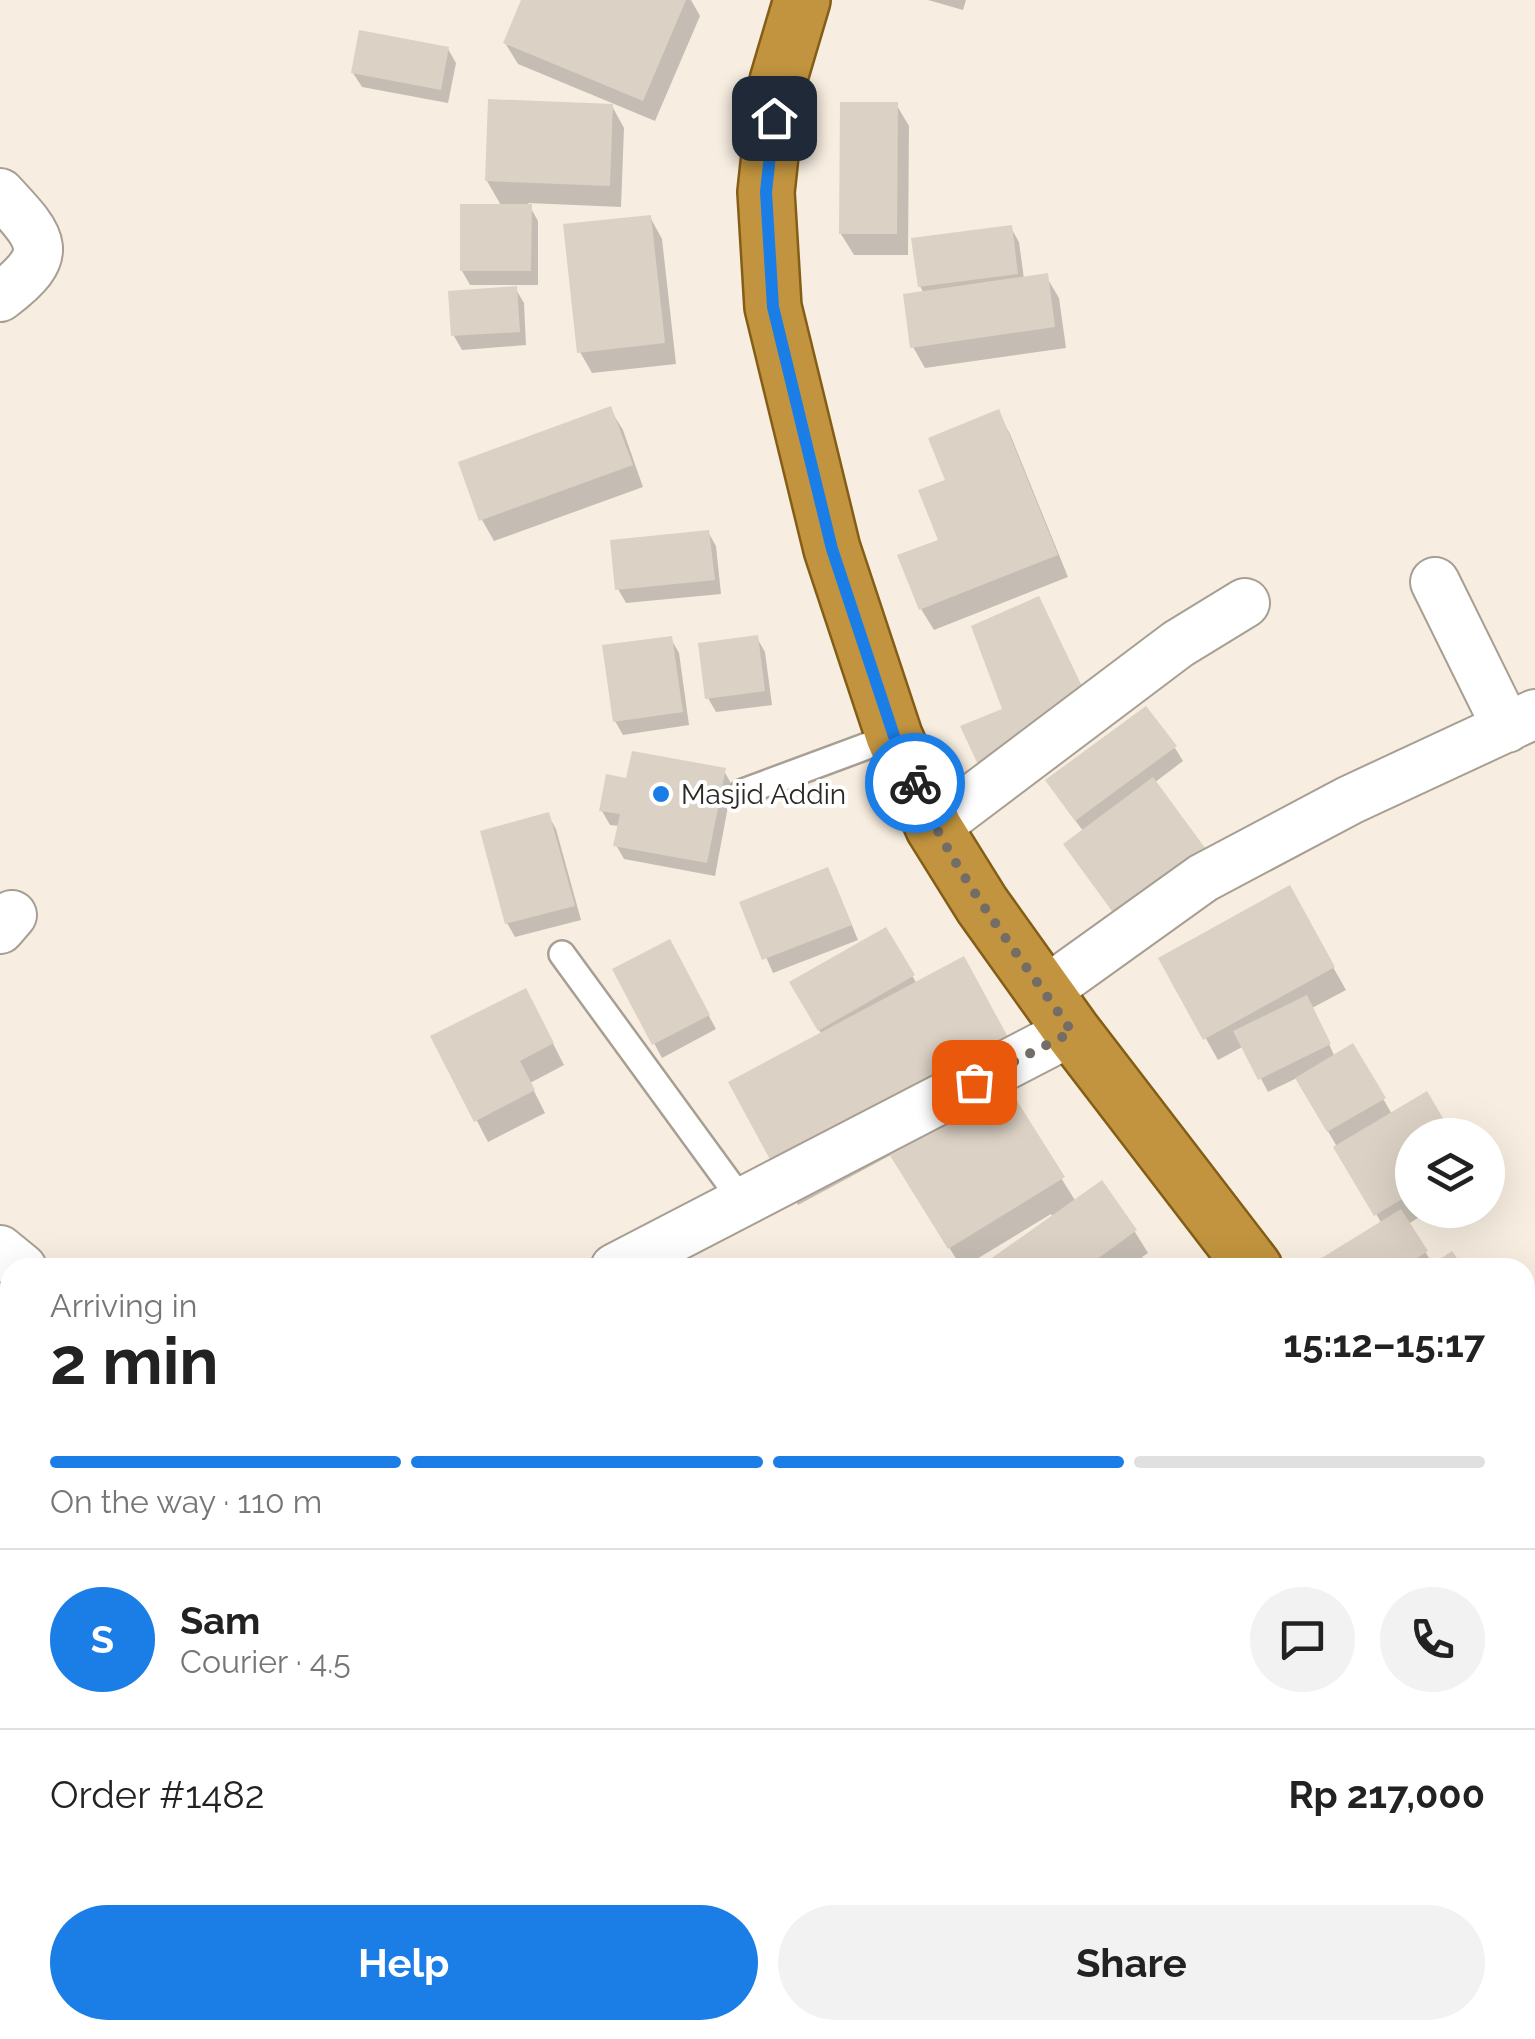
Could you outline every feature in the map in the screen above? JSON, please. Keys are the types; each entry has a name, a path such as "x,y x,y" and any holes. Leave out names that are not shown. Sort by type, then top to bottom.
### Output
{"highway":[{"path":"802,0 778,82 766,192 773,307 832,549 894,736 934,828 982,905 1058,1012 1246,1258"}],"street":[{"path":"0,193 30,225 38,240 37,260 30,274 0,297"},
{"path":"635,1258 744,1202 1058,1012 1204,878 1350,800 1521,721 1436,582"},
{"path":"934,828 1178,644 1245,604"}],"lane":[{"path":"744,792 894,736"},
{"path":"562,954 744,1202"}],"building":[{"path":"521,0 686,0 643,101 503,43"},
{"path":"359,30 449,47 441,90 351,73"},
{"path":"488,99 613,104 610,186 485,181"},
{"path":"840,102 898,102 897,234 839,234"},
{"path":"460,204 532,204 531,271 460,271"},
{"path":"651,215 665,343 577,353 563,224"},
{"path":"1012,225 1018,274 918,287 911,238"},
{"path":"1048,273 1055,327 910,348 903,294"},
{"path":"517,286 520,332 451,336 448,291"},
{"path":"611,406 633,465 479,521 458,462"},
{"path":"999,409 1058,555 919,610 897,555 938,540 918,490 945,480 928,438"},
{"path":"709,530 715,580 615,590 610,540"},
{"path":"1039,596 1088,699 980,769 960,726 1002,709 971,626"},
{"path":"758,635 765,691 705,699 698,643"},
{"path":"672,636 683,712 613,722 602,645"},
{"path":"1146,706 1177,746 1075,821 1045,780"},
{"name":"Masjid Addin","path":"632,751 726,768 707,863 613,846 620,814 599,811 606,774 626,778"},
{"path":"1153,777 1208,852 1117,918 1063,844"},
{"path":"549,812 575,906 505,924 480,831"},
{"path":"828,867 852,925 762,960 739,902"},
{"path":"1290,885 1335,967 1203,1040 1158,958"},
{"path":"886,927 915,975 818,1031 789,982"},
{"path":"670,939 710,1015 652,1045 612,969"},
{"path":"964,956 1016,1052 780,1178 728,1082"},
{"path":"526,988 554,1043 520,1061 535,1090 474,1122 430,1036"},
{"path":"1307,995 1331,1044 1258,1080 1233,1031"},
{"path":"1353,1043 1386,1098 1327,1132 1295,1078"},
{"path":"1002,1077 1065,1177 948,1249 886,1149"},
{"path":"1427,1091 1443,1118 1395,1118 1395,1203 1374,1216 1333,1147"},
{"path":"1102,1180 1137,1230 1099,1258 992,1258"},
{"path":"1395,1213 1395,1228 1413,1228 1428,1251 1417,1258 1322,1258"}],"way so far":[{"path":"915,783 934,828 982,905 1072,1032 974,1082"}],"place":[{"name":"Masjid Addin","path":"661,794"}],"route":[{"path":"774,118 766,192 773,307 832,549 894,736 915,783"}]}
